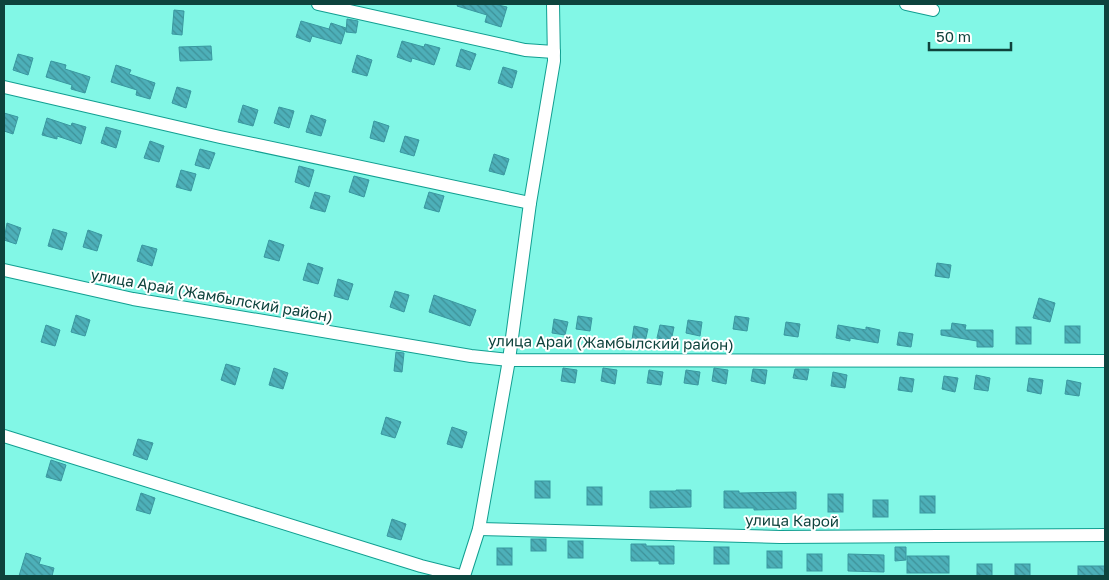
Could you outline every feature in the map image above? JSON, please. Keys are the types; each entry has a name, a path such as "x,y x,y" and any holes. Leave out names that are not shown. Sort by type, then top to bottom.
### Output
{"street":[{"path":"318,4 525,50 554,52"},
{"path":"4,436 421,566 462,576 479,529 509,360 530,203 554,61 553,4"},
{"path":"906,4 933,10"},
{"path":"4,87 220,137 530,203"},
{"name":"улица Арай (Жамбылский район)","path":"4,270 133,299 471,356 509,360 1105,362"},
{"name":"улица Карой","path":"479,529 780,537 1105,536"}],"building":[{"path":"458,4 494,4 507,7 501,27 485,22 487,15 457,6"},
{"path":"174,10 184,11 182,35 172,34"},
{"path":"347,19 358,21 356,33 346,32"},
{"path":"301,21 329,29 331,23 346,28 341,44 312,36 310,42 296,37"},
{"path":"402,41 424,47 425,44 440,48 434,65 412,58 411,62 397,57"},
{"path":"211,46 212,60 180,61 179,47"},
{"path":"461,49 476,54 470,70 456,66"},
{"path":"18,54 33,58 28,75 13,70"},
{"path":"357,55 372,60 367,76 352,72"},
{"path":"51,61 66,65 65,69 90,77 85,93 71,89 72,85 46,77"},
{"path":"116,65 131,70 129,74 155,83 150,99 136,95 137,90 111,82"},
{"path":"503,67 517,71 512,88 498,83"},
{"path":"177,87 191,91 186,108 172,103"},
{"path":"243,105 258,110 253,126 238,122"},
{"path":"279,107 294,111 289,128 274,123"},
{"path":"4,113 18,117 13,134 4,131"},
{"path":"311,115 326,120 321,136 306,132"},
{"path":"47,118 71,126 72,123 86,127 81,144 57,136 57,139 42,135"},
{"path":"374,121 389,126 384,142 370,138"},
{"path":"106,127 121,131 116,148 101,143"},
{"path":"405,136 419,140 414,156 400,152"},
{"path":"150,141 164,146 159,162 144,158"},
{"path":"200,149 215,153 209,169 195,165"},
{"path":"494,154 509,159 504,175 489,171"},
{"path":"299,166 314,170 309,187 295,182"},
{"path":"181,170 196,174 191,191 176,187"},
{"path":"354,176 369,180 364,197 349,192"},
{"path":"315,192 330,196 325,212 310,208"},
{"path":"429,192 444,196 439,212 424,208"},
{"path":"7,223 21,228 16,244 4,240"},
{"path":"53,229 67,233 62,250 48,246"},
{"path":"88,230 102,235 97,251 83,247"},
{"path":"269,240 284,245 279,261 264,257"},
{"path":"142,245 157,249 152,266 137,261"},
{"path":"308,263 323,268 318,284 303,280"},
{"path":"937,263 951,265 949,278 935,276"},
{"path":"338,279 353,284 348,300 334,296"},
{"path":"395,291 409,295 404,312 390,307"},
{"path":"434,295 476,310 470,326 429,312"},
{"path":"1039,298 1055,303 1050,322 1033,318"},
{"path":"76,315 90,320 85,336 71,332"},
{"path":"578,316 592,318 590,331 576,329"},
{"path":"735,316 749,318 747,331 733,329"},
{"path":"554,319 568,322 565,335 552,333"},
{"path":"688,320 702,322 700,336 686,333"},
{"path":"786,322 800,324 798,337 784,335"},
{"path":"952,323 966,325 965,330 993,330 993,347 977,347 977,341 941,335 941,330 951,330"},
{"path":"46,325 60,330 55,346 41,342"},
{"path":"660,325 674,327 671,341 657,338"},
{"path":"838,325 866,330 866,327 880,330 878,343 850,338 850,341 836,338"},
{"path":"634,326 648,329 645,342 632,340"},
{"path":"1065,326 1080,326 1080,343 1065,343"},
{"path":"1016,327 1031,327 1031,344 1016,344"},
{"path":"899,332 913,334 911,347 897,345"},
{"path":"396,352 404,353 402,372 394,371"},
{"path":"226,364 240,368 235,385 221,380"},
{"path":"274,368 288,373 283,389 269,385"},
{"path":"563,368 577,370 575,383 561,381"},
{"path":"603,368 617,370 615,384 601,381"},
{"path":"714,368 728,370 726,384 712,381"},
{"path":"753,369 767,370 765,384 751,381"},
{"path":"795,369 809,369 807,380 793,378"},
{"path":"649,370 663,372 661,385 647,383"},
{"path":"686,370 700,372 698,385 684,383"},
{"path":"833,372 847,375 845,388 831,386"},
{"path":"976,375 990,378 988,391 974,389"},
{"path":"944,376 958,378 955,392 942,389"},
{"path":"900,377 914,379 912,392 898,390"},
{"path":"1029,378 1043,380 1041,394 1027,391"},
{"path":"1067,380 1081,383 1079,396 1065,394"},
{"path":"386,417 401,422 395,438 381,434"},
{"path":"452,427 467,432 462,448 447,444"},
{"path":"138,439 153,443 147,460 133,455"},
{"path":"51,460 66,465 61,481 46,477"},
{"path":"535,481 550,481 550,498 535,498"},
{"path":"587,487 602,487 602,505 587,505"},
{"path":"691,490 691,507 650,508 650,491"},
{"path":"724,491 739,491 739,493 796,492 796,509 754,510 754,508 724,508"},
{"path":"141,493 155,498 150,514 136,510"},
{"path":"828,494 843,494 843,512 828,512"},
{"path":"920,496 935,496 935,513 920,513"},
{"path":"873,500 888,500 888,517 873,517"},
{"path":"392,519 406,524 401,540 387,536"},
{"path":"531,539 546,539 546,551 531,551"},
{"path":"568,541 583,541 583,558 568,558"},
{"path":"631,544 674,546 674,564 659,564 659,561 631,561"},
{"path":"714,547 729,547 729,564 714,564"},
{"path":"895,547 906,547 906,560 895,561"},
{"path":"497,548 512,548 512,565 497,565"},
{"path":"767,551 782,551 782,568 767,568"},
{"path":"26,553 41,558 39,564 54,568 52,576 19,576"},
{"path":"807,554 822,554 822,571 807,571"},
{"path":"848,554 884,555 884,572 848,571"},
{"path":"907,556 949,556 949,573 907,573"},
{"path":"977,564 992,564 992,576 977,576"},
{"path":"1015,564 1030,564 1030,576 1015,576"},
{"path":"1078,566 1105,566 1105,576 1078,576"}]}
